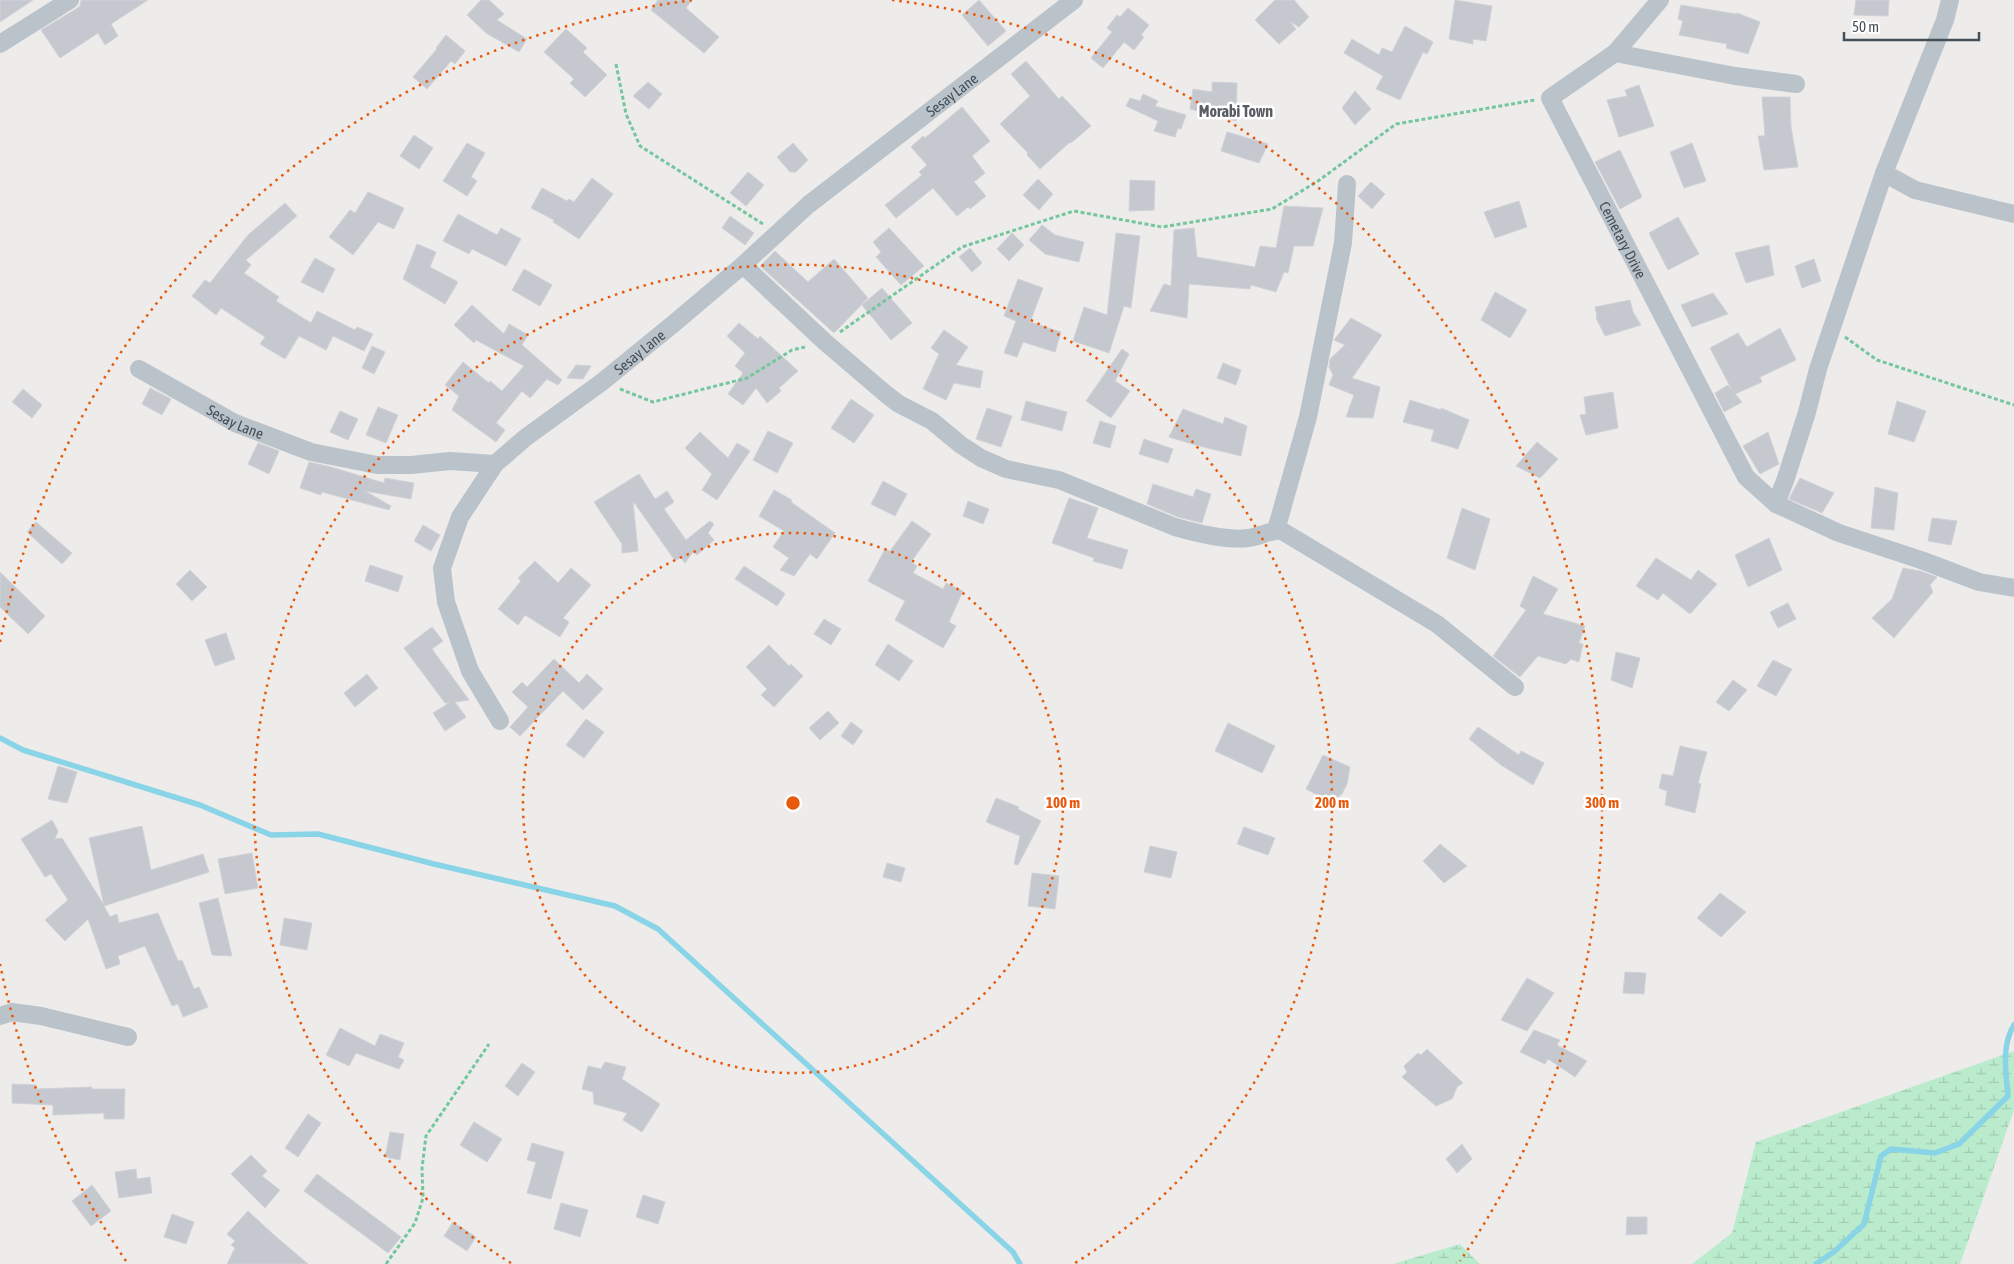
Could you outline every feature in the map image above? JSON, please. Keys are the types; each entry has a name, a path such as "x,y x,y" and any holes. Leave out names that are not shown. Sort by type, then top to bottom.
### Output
{"street":[{"path":"0,44 70,0"},
{"name":"Sesay Lane","path":"139,369 235,424 311,452 377,465 410,465 450,461 495,464 525,438 602,382 742,265 808,205 1074,0"},
{"path":"1550,98 1614,53 1660,0"},
{"path":"1776,504 1807,412 1818,369 1884,173 1945,20 1950,0"},
{"path":"1614,53 1735,76 1796,84"},
{"name":"Cemetary Drive","path":"1550,98 1746,477 1776,504 1839,533 1978,582 2014,588"},
{"path":"1884,173 1915,190 2014,214"},
{"path":"1276,530 1310,408 1343,243 1347,184"},
{"path":"742,265 825,342 899,404 932,422 981,458 1006,469 1059,480 1175,527 1194,532 1248,539 1276,530 1289,534 1452,634 1515,687"},
{"path":"495,464 460,517 442,568 446,602 470,671 500,721"},
{"path":"0,1016 12,1012 41,1016 128,1037"}],"path":[{"path":"616,64 626,114 640,146 776,233"},
{"path":"602,382 653,402 747,378 792,350 825,342 962,247 1074,211 1162,227 1272,209 1318,181 1396,124 1550,98"},
{"path":"1831,330 1850,339 1877,360 2014,405"},
{"path":"386,1264 415,1223 423,1198 422,1168 426,1136 489,1044"}],"green space":[{"path":"2014,1051 2014,1110 1960,1264 1692,1264 1732,1233 1756,1142"},
{"path":"1460,1244 1480,1264 1393,1264"}],"building":[{"path":"0,0 33,0 0,22"},
{"path":"81,0 148,0 111,24 118,36 105,45 98,33 60,58 41,30 80,6"},
{"path":"481,0 489,0 504,14 497,20 527,39 519,52 486,33 467,15"},
{"path":"658,0 692,0 686,8 719,37 704,53 651,10"},
{"path":"979,0 1006,31 988,46 962,15"},
{"path":"1275,0 1294,0 1309,17 1299,27 1289,21 1296,29 1279,44 1255,20"},
{"path":"1455,0 1492,6 1486,41 1473,39 1473,44 1449,39"},
{"path":"1856,0 1889,0 1888,16 1854,15"},
{"path":"1681,5 1737,13 1760,22 1748,54 1726,48 1727,44 1679,35 1683,21 1678,19"},
{"path":"1128,8 1149,25 1141,35 1144,37 1134,50 1124,42 1103,68 1091,58 1112,32 1107,28 1117,15 1120,17"},
{"path":"1405,26 1433,42 1427,54 1423,52 1400,100 1376,89 1383,76 1344,53 1352,39 1379,55 1382,48 1392,52"},
{"path":"566,29 587,48 583,52 607,75 585,97 570,83 574,79 544,52"},
{"path":"446,35 465,51 455,64 451,61 427,89 413,77 437,49"},
{"path":"1026,61 1059,99 1062,96 1091,126 1040,169 1027,155 1028,153 1000,124 1030,96 1011,74"},
{"path":"648,82 662,94 649,109 633,96"},
{"path":"1212,82 1237,83 1236,121 1190,109 1193,89 1212,92"},
{"path":"1639,85 1654,126 1619,137 1607,100 1627,96 1625,90"},
{"path":"1355,91 1371,109 1355,125 1342,108"},
{"path":"1143,94 1158,101 1155,106 1186,115 1181,129 1178,128 1175,137 1154,131 1158,121 1126,106 1130,98 1140,101"},
{"path":"1762,97 1790,97 1791,127 1798,167 1764,170 1758,136 1765,136"},
{"path":"962,107 990,141 972,156 985,173 974,182 986,196 970,209 968,207 957,216 933,188 896,218 885,205 922,175 919,172 927,165 911,147 923,136 925,138"},
{"path":"1227,132 1268,144 1259,163 1221,151"},
{"path":"414,135 433,148 419,169 400,156"},
{"path":"467,143 485,153 471,177 477,181 467,196 443,181"},
{"path":"793,143 808,160 796,172 790,172 777,157"},
{"path":"1692,143 1706,181 1684,188 1670,152"},
{"path":"1620,150 1642,197 1620,209 1595,162"},
{"path":"748,172 764,185 746,206 730,193"},
{"path":"592,178 613,194 579,239 553,222 554,220 531,208 542,188 567,201 569,199 574,202"},
{"path":"1038,179 1053,194 1039,210 1023,195"},
{"path":"1130,180 1155,181 1154,210 1129,211"},
{"path":"1371,182 1385,194 1372,209 1358,196"},
{"path":"368,192 404,208 394,229 378,222 353,255 329,237 350,210 355,213"},
{"path":"1519,201 1527,227 1495,238 1484,212"},
{"path":"285,203 297,216 246,260 251,265 244,273 279,297 276,301 311,323 317,311 355,330 357,327 373,334 364,351 333,336 326,350 299,336 285,359 260,344 265,337 221,308 216,315 192,296 205,280 210,283 248,235"},
{"path":"1284,206 1323,208 1313,246 1294,246 1288,273 1284,272 1276,292 1251,285 1250,289 1189,284 1187,318 1150,311 1164,284 1171,286 1174,230 1194,228 1197,257 1255,267 1260,246 1276,248"},
{"path":"458,214 497,235 501,228 521,239 506,266 472,249 469,254 443,241"},
{"path":"730,216 754,233 745,245 722,228"},
{"path":"1678,217 1699,254 1668,270 1649,233"},
{"path":"1042,225 1055,235 1084,242 1079,262 1045,254 1029,240"},
{"path":"889,228 924,266 901,285 876,257 881,252 873,242"},
{"path":"1012,233 1024,245 1009,261 997,249"},
{"path":"1116,233 1140,236 1131,308 1124,306 1109,353 1073,341 1084,307 1107,315"},
{"path":"417,244 436,252 430,267 458,282 445,304 403,279"},
{"path":"1769,245 1774,275 1746,283 1735,253"},
{"path":"970,248 982,263 972,272 959,257"},
{"path":"775,251 808,282 834,259 868,298 834,333 760,266"},
{"path":"315,258 335,269 323,293 301,282"},
{"path":"1814,259 1821,281 1802,288 1795,266"},
{"path":"524,269 552,285 540,306 512,290"},
{"path":"1018,279 1043,288 1030,322 1061,332 1055,352 1023,342 1017,357 1004,353 1016,321 1004,316"},
{"path":"882,288 912,323 891,340 862,305"},
{"path":"1495,292 1527,310 1510,338 1481,320"},
{"path":"1713,293 1728,314 1692,327 1681,305"},
{"path":"1630,300 1633,312 1641,325 1605,336 1596,318 1595,307"},
{"path":"472,305 504,334 509,324 528,335 522,345 562,380 558,385 547,379 530,398 522,391 496,423 505,430 496,442 452,410 459,396 445,385 463,362 502,391 524,366 476,340 474,343 454,325"},
{"path":"1351,318 1382,335 1352,378 1380,387 1373,418 1346,417 1354,395 1329,385 1333,375 1329,367 1330,359 1345,345 1334,340"},
{"path":"739,323 758,339 760,336 798,371 779,388 781,391 767,403 756,388 743,405 728,394 743,373 735,366 745,353 727,336"},
{"path":"1780,328 1796,360 1760,377 1762,382 1735,394 1742,402 1724,412 1715,393 1728,385 1732,390 1710,348 1738,333 1747,347"},
{"path":"944,330 968,347 956,365 983,371 980,388 954,383 946,400 923,389 939,354 931,348"},
{"path":"372,346 385,352 374,374 362,368"},
{"path":"1122,349 1129,354 1115,381 1130,391 1111,418 1086,401"},
{"path":"1223,363 1241,370 1236,385 1217,378"},
{"path":"576,365 591,366 583,379 567,378"},
{"path":"150,388 171,399 162,415 142,404"},
{"path":"23,389 42,405 32,418 12,402"},
{"path":"1613,392 1618,428 1586,435 1580,415 1586,414 1584,397"},
{"path":"851,399 874,415 854,443 831,428"},
{"path":"1410,400 1441,410 1441,408 1469,420 1458,449 1431,441 1434,430 1403,422"},
{"path":"1026,401 1067,412 1062,431 1021,420"},
{"path":"1897,401 1926,411 1914,442 1888,434"},
{"path":"378,407 398,415 386,443 366,435"},
{"path":"987,408 1012,416 1001,447 976,439"},
{"path":"1183,409 1223,424 1225,417 1247,426 1241,456 1169,437"},
{"path":"340,411 358,419 348,440 330,432"},
{"path":"1100,421 1116,426 1110,448 1093,443"},
{"path":"768,431 793,443 777,473 753,460"},
{"path":"700,432 728,458 737,443 750,451 717,500 702,490 712,474 685,448"},
{"path":"1768,432 1779,464 1760,474 1743,446"},
{"path":"1144,439 1173,449 1168,463 1139,454"},
{"path":"1537,442 1558,459 1540,478 1516,466"},
{"path":"258,443 279,451 269,474 248,464"},
{"path":"309,462 384,483 385,478 414,483 411,499 365,491 391,506 389,510 322,492 321,495 300,488"},
{"path":"639,474 655,499 667,491 674,502 664,509 686,540 710,521 714,524 708,533 714,540 697,555 693,552 685,563 681,558 675,560 633,501 638,551 622,553 622,544 594,502"},
{"path":"1800,478 1834,493 1822,513 1789,499"},
{"path":"883,481 907,494 895,516 871,504"},
{"path":"1153,484 1193,497 1196,489 1211,494 1202,523 1178,517 1147,504"},
{"path":"1875,487 1898,493 1894,530 1871,528"},
{"path":"774,490 792,500 791,502 835,533 817,559 810,554 794,576 780,570 789,558 773,547 784,531 759,516"},
{"path":"1069,498 1098,508 1087,538 1128,550 1122,569 1093,561 1094,558 1052,543"},
{"path":"968,501 989,509 983,524 963,516"},
{"path":"1462,508 1490,519 1475,570 1447,558"},
{"path":"1932,518 1957,521 1951,545 1928,541"},
{"path":"912,521 931,534 911,562 917,566 913,573 943,589 946,583 963,591 949,622 956,626 943,648 895,620 905,601 868,581 885,549 890,551"},
{"path":"36,522 72,553 62,564 27,532"},
{"path":"423,525 440,535 431,551 414,541"},
{"path":"1769,538 1782,570 1748,587 1735,555"},
{"path":"1656,558 1691,580 1698,570 1717,584 1690,614 1663,593 1658,600 1636,586"},
{"path":"535,561 558,583 571,568 591,585 563,618 569,622 560,637 525,615 518,625 498,609 521,581 518,578"},
{"path":"370,565 403,576 398,592 365,581"},
{"path":"744,566 785,594 777,606 735,579"},
{"path":"1903,568 1937,577 1930,585 1933,592 1894,638 1872,618 1892,599"},
{"path":"190,570 207,587 192,601 176,584"},
{"path":"0,572 45,616 28,634 0,607"},
{"path":"1533,576 1558,589 1543,614 1585,626 1579,643 1583,644 1579,662 1571,659 1566,664 1538,656 1520,677 1493,656 1526,610 1520,606"},
{"path":"1788,603 1796,619 1778,628 1770,612"},
{"path":"824,619 841,629 831,645 814,634"},
{"path":"432,627 443,641 432,649 469,700 455,702 466,717 445,731 433,713 449,703 445,703 404,648"},
{"path":"226,633 235,659 215,666 205,640"},
{"path":"888,644 913,661 899,681 875,665"},
{"path":"769,645 789,666 791,664 803,676 774,707 761,695 767,689 746,667"},
{"path":"1616,652 1640,658 1632,688 1611,680"},
{"path":"554,659 579,683 587,674 603,689 583,710 563,691 520,736 510,727 528,707 512,692 522,682 527,687"},
{"path":"1773,660 1792,669 1776,696 1757,686"},
{"path":"367,674 378,688 355,707 344,693"},
{"path":"1733,680 1747,690 1729,711 1716,702"},
{"path":"828,711 839,723 820,740 809,728"},
{"path":"586,719 604,732 584,758 566,745"},
{"path":"851,722 863,731 853,745 841,736"},
{"path":"1228,723 1275,746 1262,773 1215,751"},
{"path":"1478,727 1519,755 1521,751 1544,763 1533,785 1501,765 1469,739"},
{"path":"1680,746 1707,752 1698,783 1701,784 1695,813 1665,805 1667,791 1659,788 1662,774 1673,776"},
{"path":"1323,755 1350,767 1347,784 1342,794 1331,802 1306,789"},
{"path":"58,766 77,772 67,803 48,799"},
{"path":"996,798 1019,807 1018,809 1041,821 1018,865 1014,864 1020,836 986,822"},
{"path":"52,820 58,831 55,839 62,838 104,905 89,838 142,826 151,870 203,854 209,872 104,906 110,917 117,914 119,923 158,913 178,961 182,960 194,989 199,987 208,1007 183,1017 178,1004 172,1006 145,946 118,956 120,964 106,969 88,919 65,941 45,920 68,900 51,874 45,877 21,839"},
{"path":"1244,827 1275,838 1268,855 1237,844"},
{"path":"1440,844 1467,866 1444,883 1423,861"},
{"path":"1150,846 1177,852 1171,878 1144,872"},
{"path":"252,853 258,888 225,894 218,859"},
{"path":"887,863 905,868 901,882 883,877"},
{"path":"1032,873 1059,876 1055,909 1028,906"},
{"path":"1720,893 1746,912 1721,937 1697,918"},
{"path":"218,898 232,956 212,955 199,903"},
{"path":"284,918 312,923 307,950 280,945"},
{"path":"1625,972 1646,973 1644,994 1623,993"},
{"path":"1527,978 1554,993 1527,1031 1501,1020"},
{"path":"340,1028 375,1046 380,1034 404,1043 398,1057 404,1060 399,1069 356,1053 349,1066 326,1055"},
{"path":"1534,1030 1560,1040 1557,1045 1587,1061 1575,1077 1548,1059 1545,1064 1520,1052"},
{"path":"1427,1049 1463,1083 1457,1087 1452,1099 1436,1106 1402,1077 1407,1072 1404,1066 1418,1053 1421,1055"},
{"path":"605,1062 626,1067 622,1079 660,1104 642,1132 623,1120 627,1113 594,1104 593,1092 582,1089 588,1066 601,1069"},
{"path":"522,1063 535,1072 518,1096 505,1086"},
{"path":"12,1084 36,1085 36,1089 92,1087 92,1089 125,1089 124,1119 104,1119 104,1113 53,1115 53,1105 12,1103"},
{"path":"308,1114 321,1123 298,1157 285,1148"},
{"path":"474,1122 502,1139 487,1162 460,1145"},
{"path":"390,1132 404,1134 400,1160 385,1157"},
{"path":"532,1143 564,1152 551,1199 527,1193 536,1162 527,1160"},
{"path":"1462,1144 1472,1159 1457,1173 1446,1159"},
{"path":"251,1155 267,1171 262,1176 280,1190 265,1208 231,1174"},
{"path":"136,1169 137,1179 150,1177 152,1193 119,1198 115,1172"},
{"path":"317,1174 401,1237 388,1253 304,1191"},
{"path":"92,1185 111,1211 91,1226 72,1201"},
{"path":"643,1195 665,1202 658,1224 636,1217"},
{"path":"561,1203 588,1210 580,1237 554,1229"},
{"path":"248,1211 308,1264 227,1264 235,1248 231,1245 235,1241 227,1234"},
{"path":"172,1214 194,1222 186,1244 164,1237"},
{"path":"1627,1217 1647,1217 1647,1234 1626,1235"},
{"path":"453,1222 476,1237 467,1251 444,1236"}],"waterway":[{"path":"0,738 23,750 200,805 271,835 318,834 434,864 615,906 658,929 1013,1252 1020,1264"},
{"path":"1816,1264 1835,1251 1864,1224 1881,1156 1891,1149 1935,1153 1959,1144 2008,1096 2006,1050 2014,1025"}],"district":[{"name":"Morabi Town","path":"1236,111"}]}
